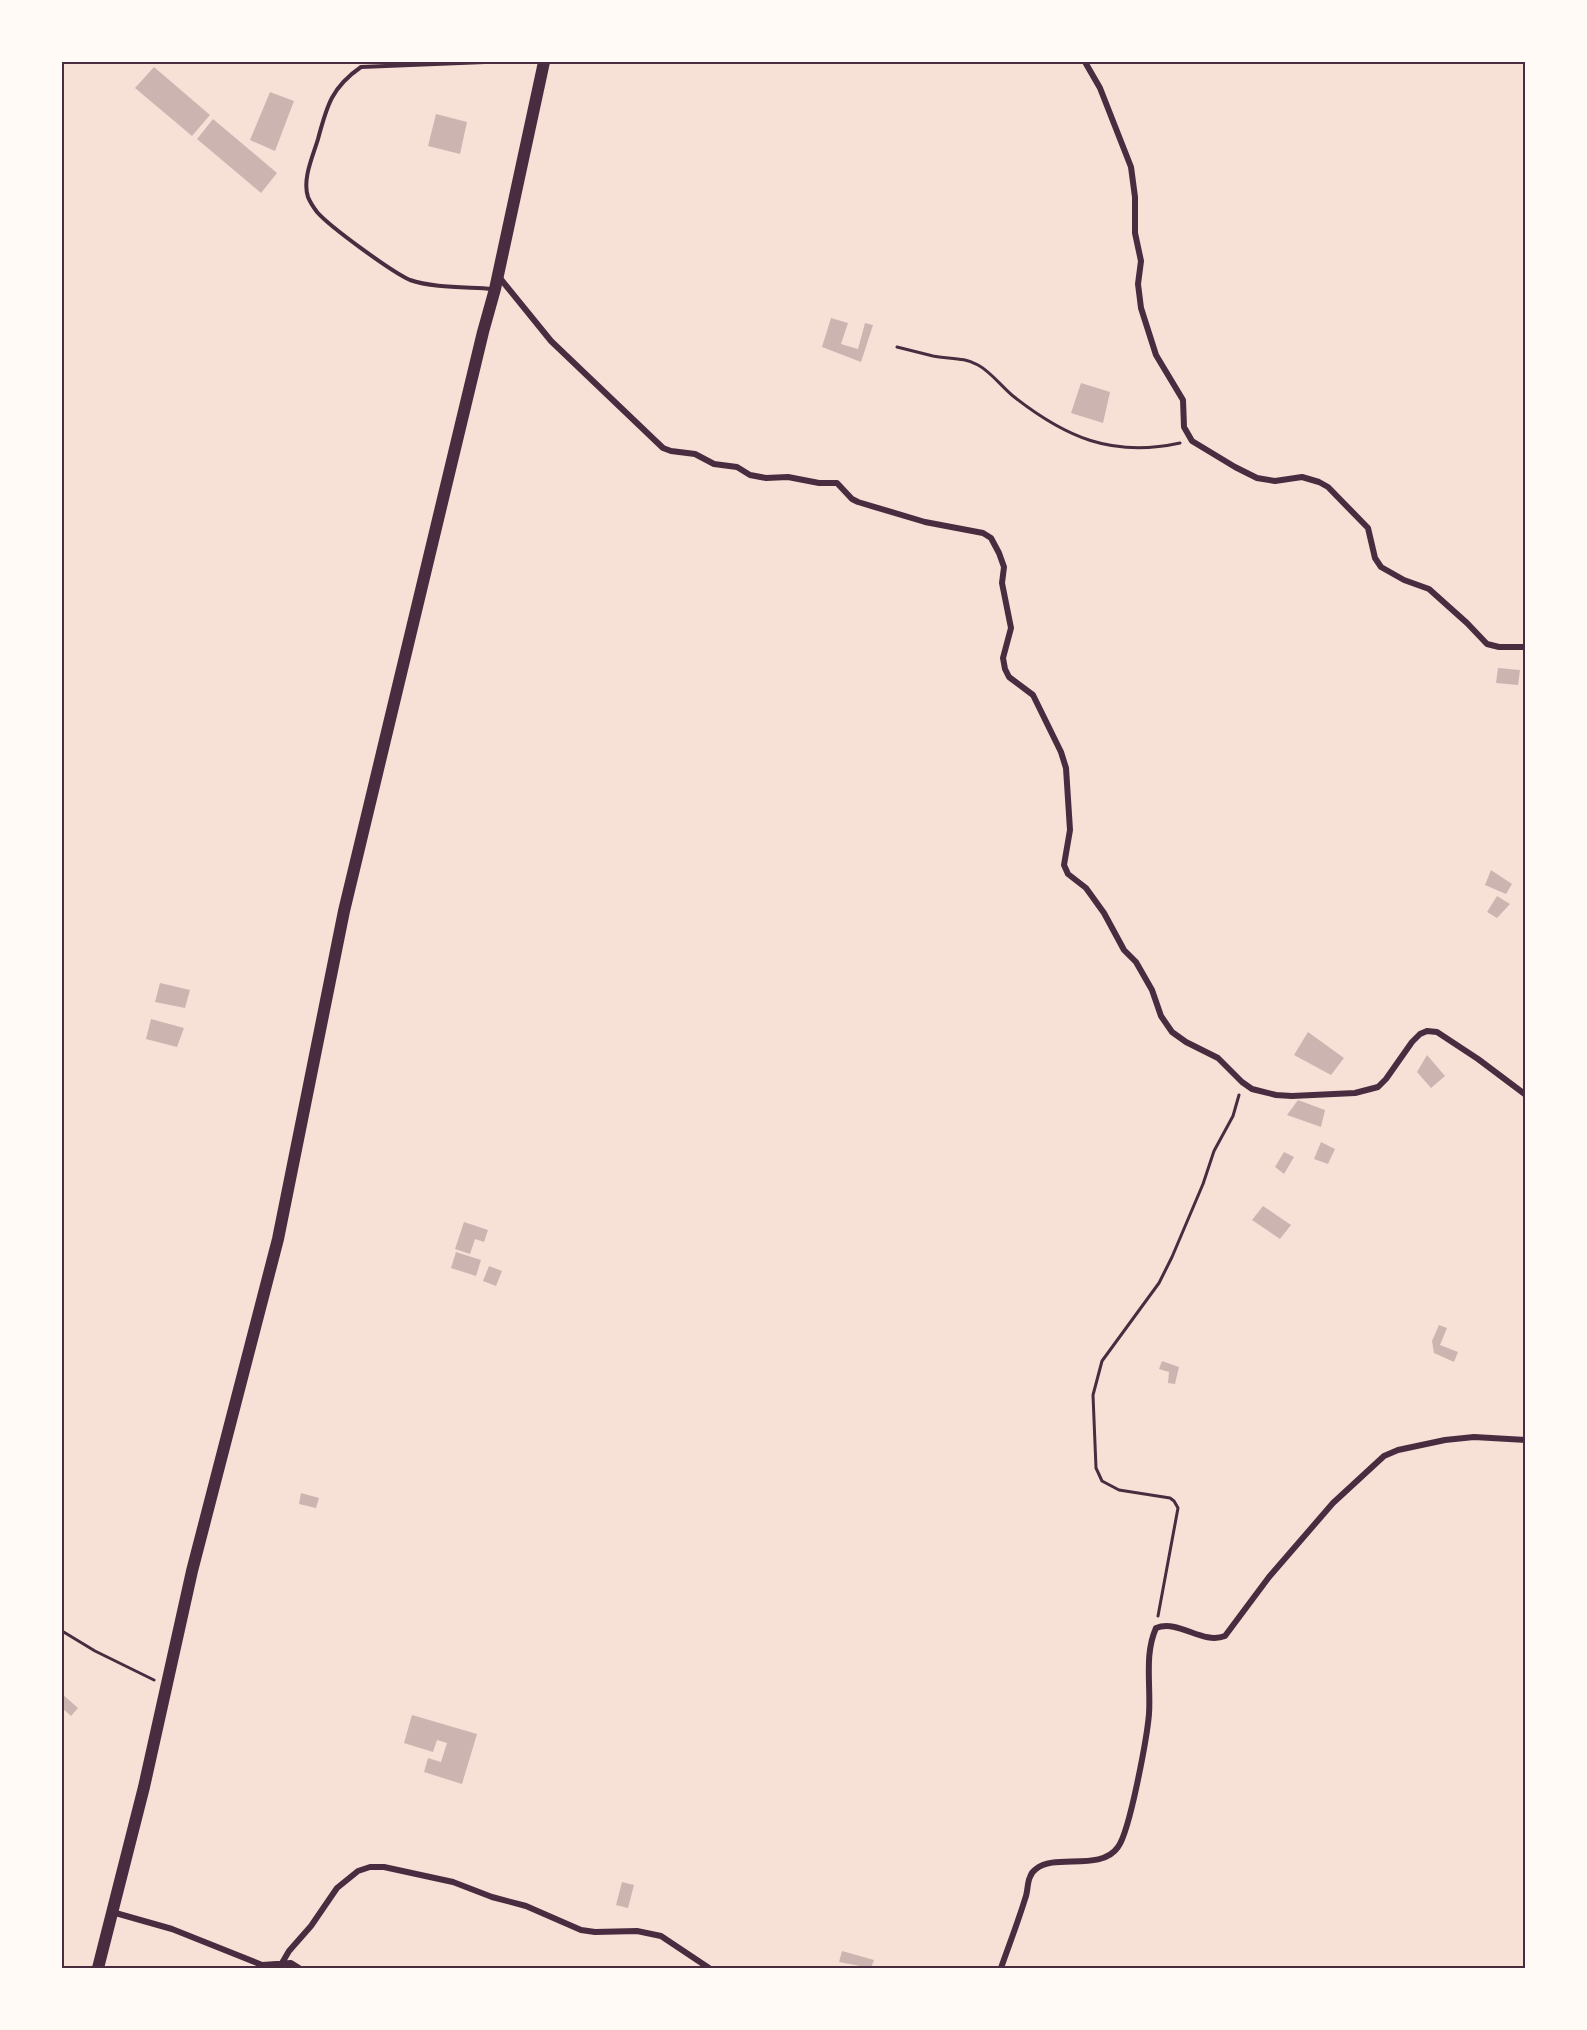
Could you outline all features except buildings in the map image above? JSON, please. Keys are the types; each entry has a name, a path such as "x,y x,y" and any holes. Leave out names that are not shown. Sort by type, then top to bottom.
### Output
{"main road":[{"path":"98,1968 144,1786 192,1570 278,1239 344,911 495,289 544,62"}],"street":[{"path":"1085,62 1100,88 1131,167 1135,197 1135,233 1141,261 1138,284 1141,308 1156,355 1183,400 1184,427 1192,441 1257,478 1275,481 1302,477 1328,487 1368,528 1375,558 1381,567 1429,590 1467,622 1487,644 1500,647 1526,646"},
{"path":"498,276 551,341 663,448 695,454 714,464 737,467 750,475 837,483 852,499 858,502 925,522 983,533 991,538 1004,567 1002,583 1011,628 1003,658 1005,669 1008,677 1033,695 1061,752 1066,768 1070,830 1064,865 1068,874 1086,888 1104,913 1124,950 1136,962 1152,990 1161,1016 1172,1032 1186,1042 1213,1055 1252,1089 1276,1095 1355,1093 1378,1087 1420,1034 1427,1031 1437,1032 1526,1095"},
{"path":"1001,1968 1026,1898 1030,1877 1036,1869 1044,1865 1082,1862 1107,1856 1117,1848 1129,1817 1149,1715 1148,1668 1156,1628 1161,1626 1182,1629 1217,1639 1225,1636 1269,1577 1333,1503 1384,1456 1398,1450 1445,1440 1474,1437 1526,1440"},
{"path":"282,1963 337,1888 358,1871 370,1867 384,1867 453,1882 492,1897 525,1906 581,1930 638,1931 661,1936 709,1968"},
{"path":"111,1911 172,1929 257,1966 291,1963 299,1968"}],"lane":[{"path":"485,62 362,67 346,77 334,92 320,129 306,187 308,196 318,212 385,265 410,280 495,289"}],"path":[{"path":"897,347 978,364 1012,395 1051,424 1101,444 1128,448 1157,447 1192,441"},
{"path":"1156,1628 1178,1508 1170,1498 1119,1490 1102,1481 1096,1468 1093,1395 1102,1361 1159,1283 1172,1257 1203,1184 1214,1151 1233,1116 1242,1082"},
{"path":"62,1630 94,1651 167,1686"}]}
